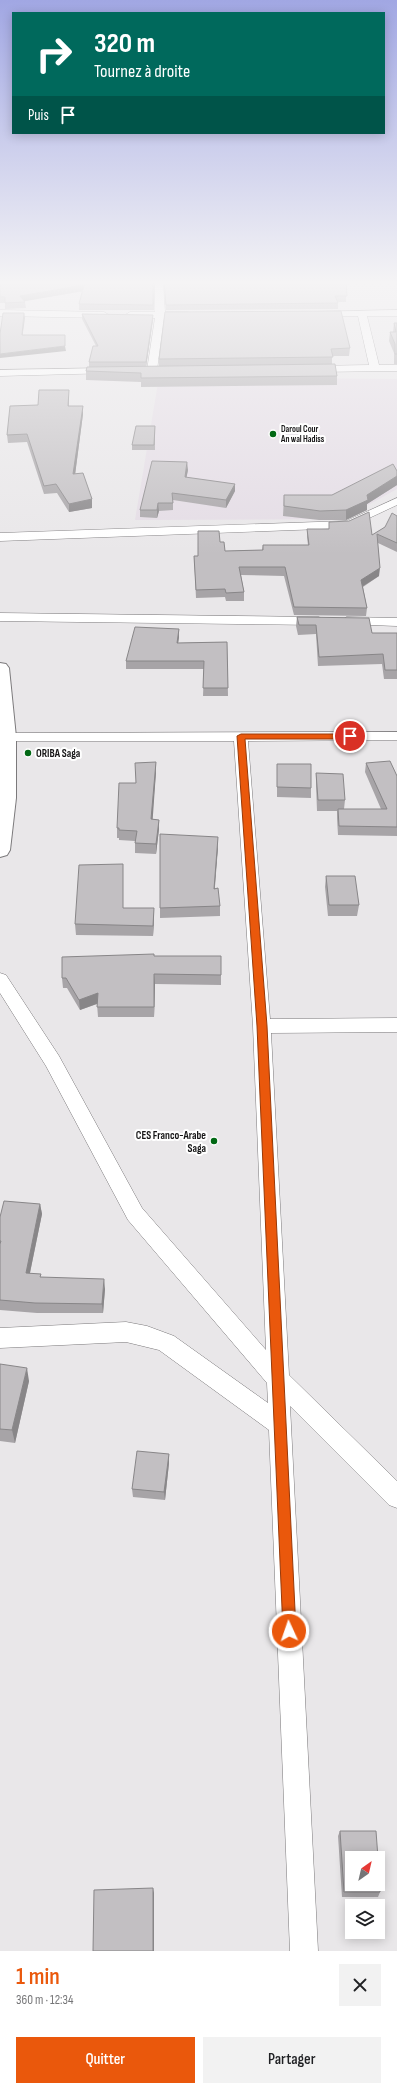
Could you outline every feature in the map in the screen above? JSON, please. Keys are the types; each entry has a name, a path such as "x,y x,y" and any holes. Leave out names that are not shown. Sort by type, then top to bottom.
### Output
{"main road":[{"path":"0,668 7,737 6,798 0,850"}],"street":[{"path":"0,373 55,372"},
{"path":"0,536 348,524 397,501"},
{"path":"0,617 397,622"},
{"path":"241,736 262,1026 304,1951"},
{"path":"7,737 397,736"},
{"path":"0,978 54,1061 135,1214 277,1378 397,1497"},
{"path":"262,1026 397,1025"},
{"path":"0,1338 108,1332 126,1332 147,1336 166,1343 280,1424"}],"shaded area":[{"name":"Daroul Cour An wal Hadiss","path":"159,377 397,379 397,489 343,519 135,520"}],"building":[{"path":"115,372 336,372 337,376 141,378 141,373"},
{"path":"39,390 69,390 68,406 83,406 73,474 83,473 92,499 69,504 56,484 44,486 27,434 7,435 10,406 38,405"},
{"path":"136,426 155,426 154,445 132,445"},
{"path":"152,461 187,462 185,477 235,484 226,500 172,493 173,503 158,503 157,510 140,510"},
{"path":"393,464 397,471 397,476 367,495 368,500 346,510 320,511 284,506 284,495 332,495"},
{"path":"369,512 372,535 385,527 392,513 397,516 397,543 377,534 380,568 361,580 367,608 294,607 285,567 239,567 244,592 226,593 225,589 196,590 194,556 198,556 198,531 219,531 220,542 224,542 225,551 263,550 263,545 309,545 307,529 329,529 329,522 349,521"},
{"path":"297,617 369,618 372,633 397,633 397,670 385,670 383,654 319,657 316,625 299,625"},
{"path":"135,627 179,629 177,643 227,642 228,688 203,688 204,661 126,661"},
{"path":"390,761 397,776 397,827 339,826 338,809 387,809 366,763"},
{"path":"156,762 151,819 159,820 156,844 135,843 137,831 119,830 119,828 117,828 119,783 136,783 135,763"},
{"path":"277,764 311,764 311,788 277,787"},
{"path":"316,773 343,774 345,800 318,800"},
{"path":"160,834 218,837 214,889 218,888 220,906 160,908"},
{"path":"123,864 123,908 154,908 153,926 75,924 79,865"},
{"path":"326,876 355,876 359,905 329,905"},
{"path":"154,954 154,956 221,956 221,975 154,974 154,1007 97,1007 98,993 79,1000 66,978 62,978 62,957"},
{"path":"4,1201 40,1204 26,1273 41,1274 40,1277 104,1279 102,1304 35,1303 0,1300 0,1217"},
{"path":"0,1364 27,1368 12,1430 0,1429"},
{"path":"137,1451 169,1454 164,1492 132,1489"},
{"path":"340,1831 376,1831 377,1851 345,1851 345,1891 380,1892 344,1892"},
{"path":"153,1888 153,1951 93,1951 94,1890"}],"place":[{"name":"Daroul Cour An wal Hadiss","path":"273,434"},
{"name":"ORIBA Saga","path":"28,753"},
{"name":"CES Franco-Arabe Saga","path":"214,1141"}],"route":[{"path":"289,1631 262,1026 249,870 241,736 350,736"}]}
